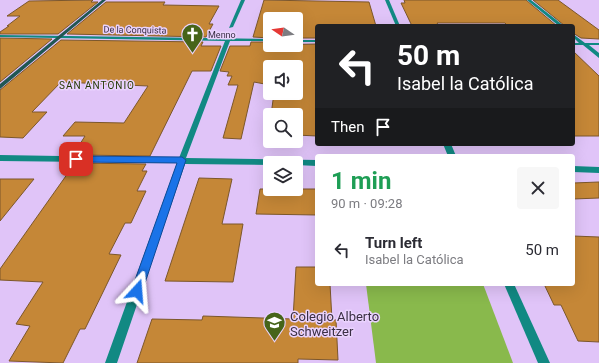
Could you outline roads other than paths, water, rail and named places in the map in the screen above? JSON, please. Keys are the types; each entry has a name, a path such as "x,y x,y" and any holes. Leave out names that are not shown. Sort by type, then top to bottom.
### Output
{"street":[{"path":"0,87 104,0"},
{"path":"231,27 243,0"},
{"path":"387,0 397,24"},
{"path":"529,0 559,24"},
{"name":"De la Conquista","path":"0,36 263,40"},
{"path":"575,37 599,56"},
{"path":"111,363 182,160 228,40"},
{"path":"303,41 315,41"},
{"path":"575,44 599,44"},
{"path":"0,158 315,163"},
{"path":"575,169 599,170"},
{"path":"510,286 544,363"}],"place":[{"name":"Menno","path":"193,54"},
{"name":"Colegio Alberto Schweitzer","path":"275,342"}],"district":[{"name":"SAN ANTONIO","path":"97,85"}]}
